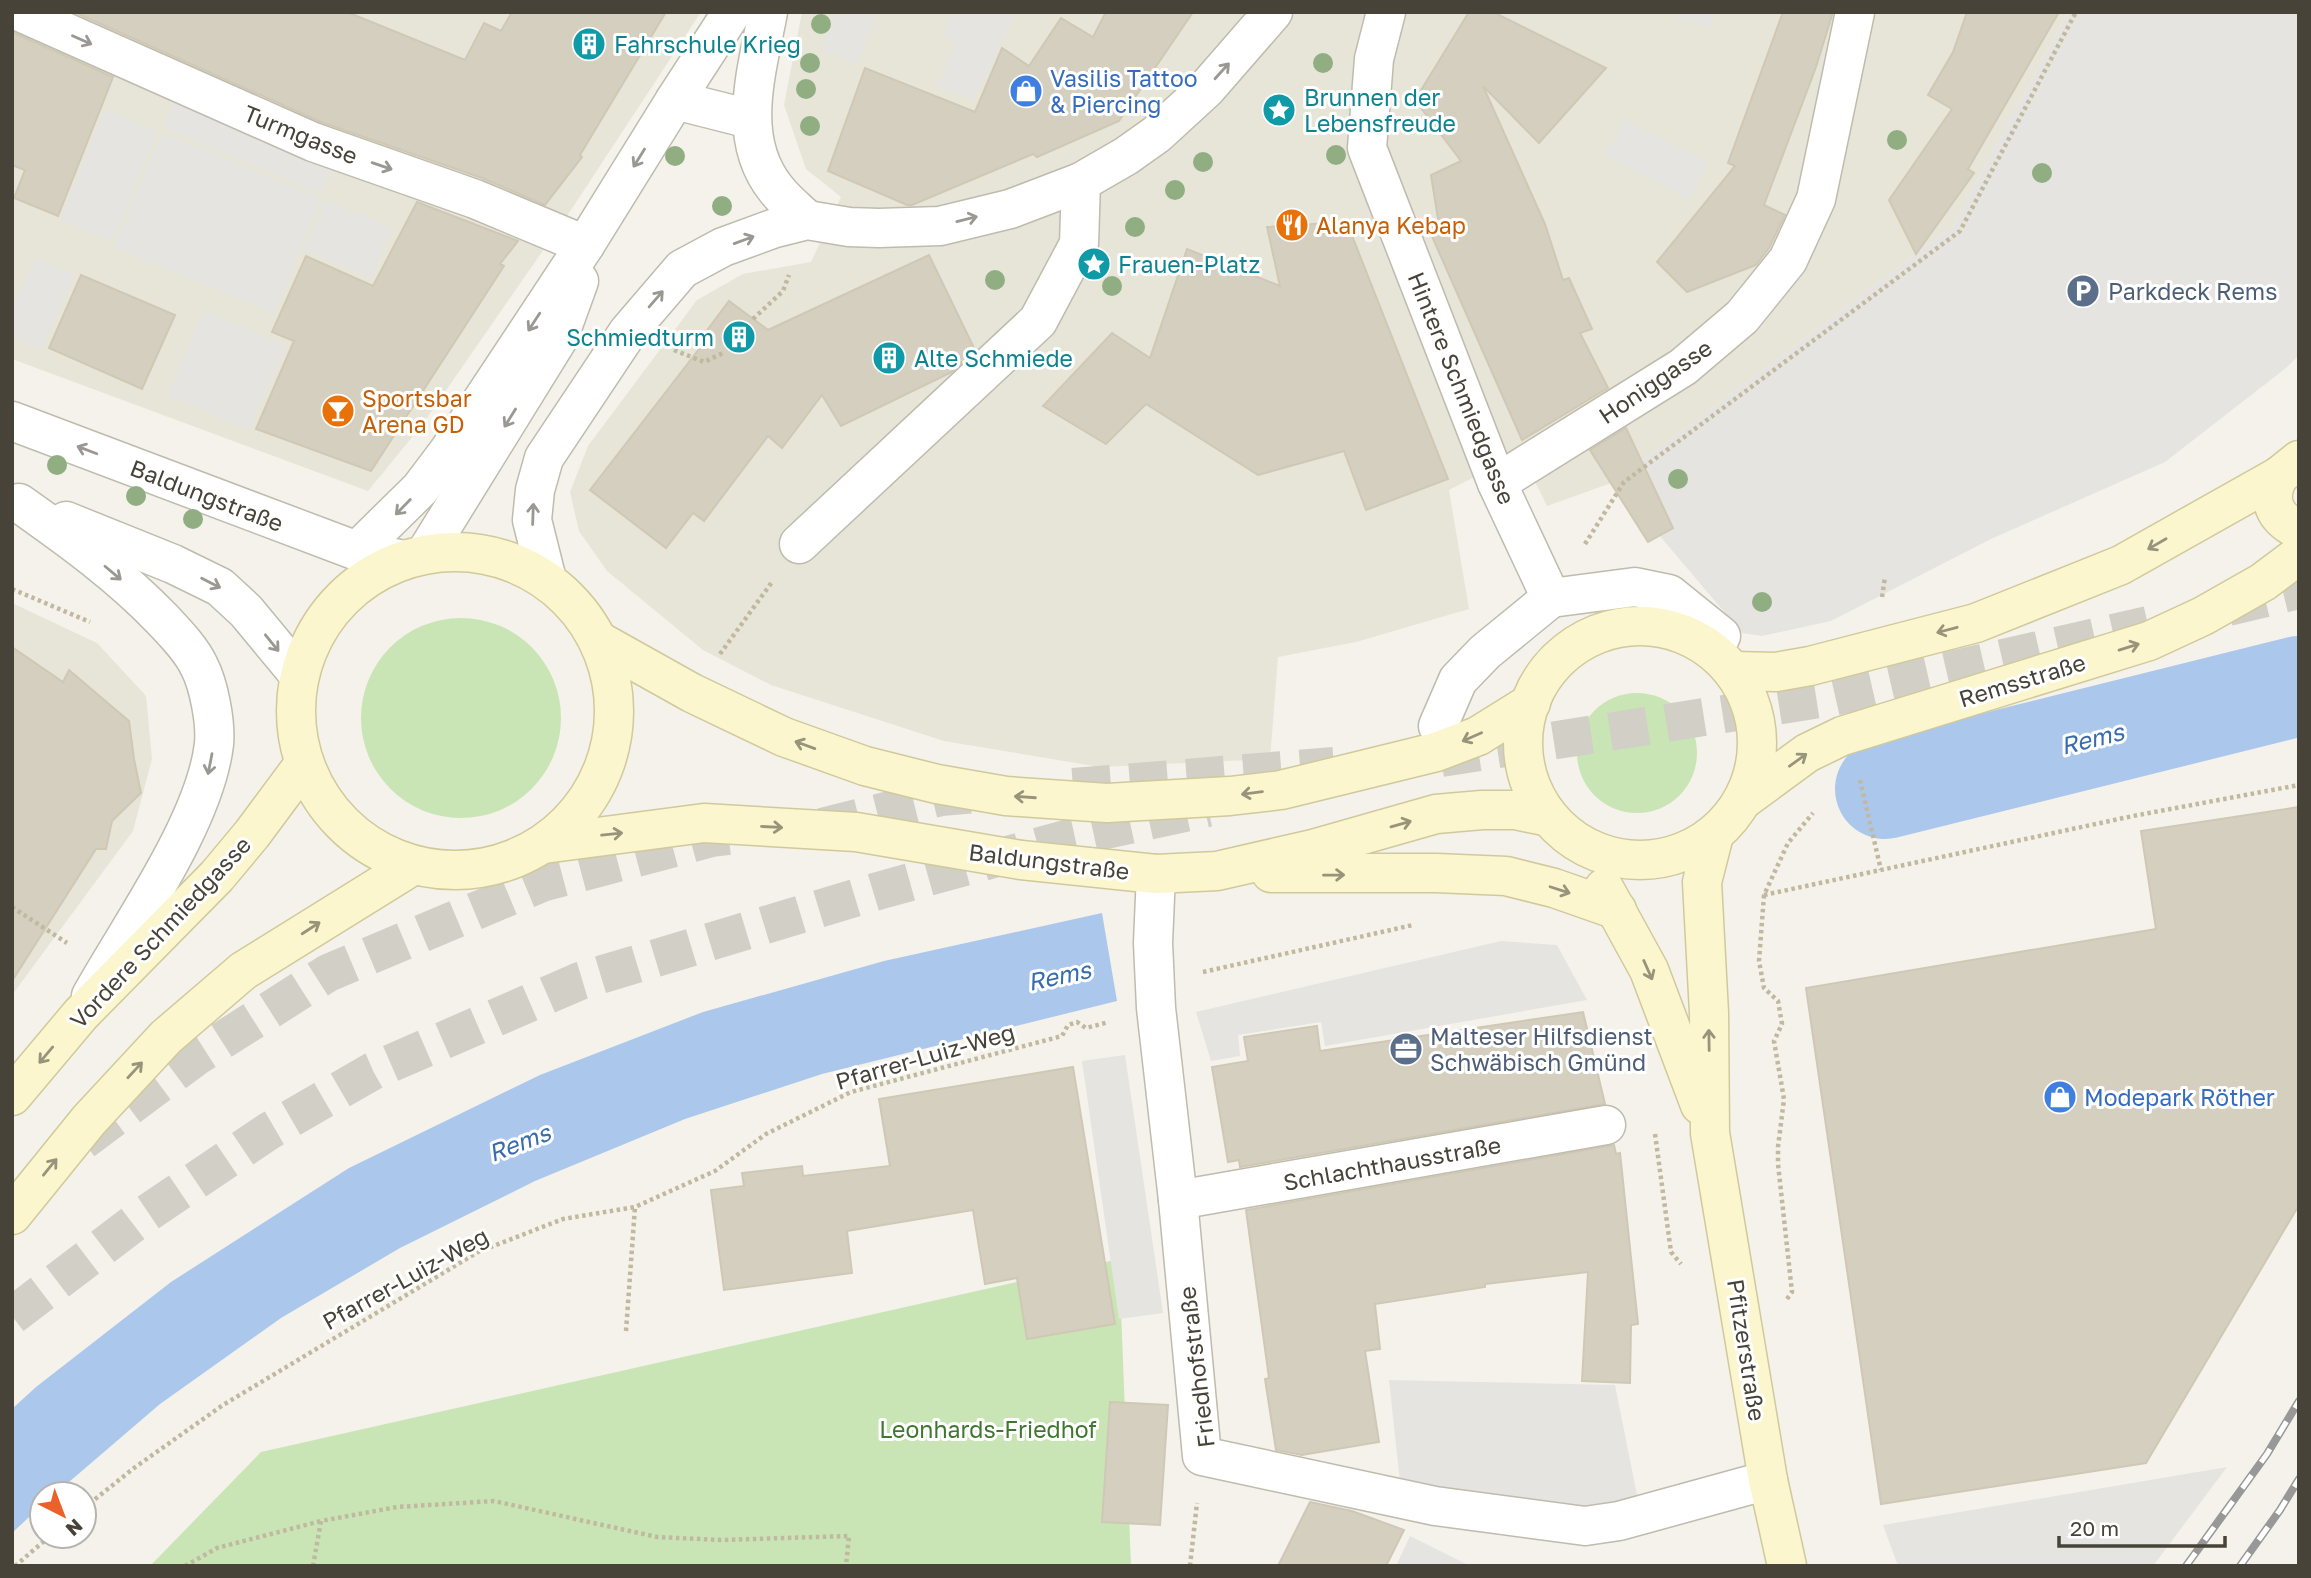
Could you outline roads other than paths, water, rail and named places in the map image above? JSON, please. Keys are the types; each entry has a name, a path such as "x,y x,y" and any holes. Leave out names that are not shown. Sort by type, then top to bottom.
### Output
{"main road":[{"path":"2289,468 2272,490 2273,505 2280,517 2299,530"},
{"path":"1732,671 1776,672 1810,666 1976,622 2121,565 2289,468"},
{"path":"466,552 506,559 547,580 576,607 599,641 612,677 615,711 612,744 603,772 589,797 569,823 544,844 507,863 457,871 412,866 372,849 350,832 321,800 303,764 295,703 299,675 318,630 354,587 377,571 414,557 466,552"},
{"name":"Remsstraße","path":"1743,800 1807,753 1842,736 2149,641 2203,617 2263,582 2299,555"},
{"path":"1652,627 1683,634 1702,644 1732,671 1749,701 1756,732 1754,765 1743,800 1714,835 1691,849 1666,858 1628,860 1601,854 1578,843 1549,817 1529,782 1523,743 1531,703 1551,669 1565,654 1582,642 1621,628 1652,627"},
{"path":"599,641 692,693 784,737 865,766 937,784 1006,796 1107,803 1230,796 1282,790 1436,752 1478,736 1531,703"},
{"name":"Vordere Schmiedgasse","path":"12,1096 81,1014 216,876 252,834 303,764"},
{"name":"Baldungstraße","path":"544,844 704,823 856,832 1021,860 1156,874 1217,872 1313,849 1436,814 1515,810 1549,817"},
{"name":"Pfitzerstraße","path":"1714,835 1702,883 1709,1013 1710,1133 1768,1480 1787,1566"},
{"name":"Pfitzerstraße","path":"1578,843 1649,970 1710,1133"},
{"path":"12,1214 89,1120 175,1029 243,971 412,866"},
{"path":"1217,872 1506,876 1554,888 1617,910"}],"street":[{"name":"Turmgasse","path":"20,12 313,142 475,198 585,245"},
{"path":"357,551 420,489 448,453 585,245 732,12"},
{"path":"768,12 750,119 757,153 768,177 776,189 807,220"},
{"path":"547,580 532,520 535,490 544,458 628,332 682,269 723,247 775,228 807,220 859,227 940,226 1010,209 1081,182 1157,134 1206,89 1273,12"},
{"name":"Hintere Schmiedgasse","path":"1386,12 1374,60 1367,148 1497,483 1551,598"},
{"name":"Honiggasse","path":"1497,483 1683,368 1742,317 1788,260 1816,199 1855,12"},
{"path":"675,100 750,119"},
{"path":"799,544 1038,321 1079,244 1081,182"},
{"path":"414,557 558,339 581,273 585,245"},
{"name":"Baldungstraße","path":"12,421 357,551 414,557"},
{"path":"16,501 173,564 220,587 246,611 299,675"},
{"path":"16,501 72,540 139,596 177,636 199,666 209,695 214,741 208,775 196,805 171,857 81,1014"},
{"path":"1438,726 1458,680 1485,652 1551,598 1635,587 1669,594 1721,636"},
{"name":"Friedhofstraße","path":"1156,874 1153,943 1156,1008 1178,1200 1202,1457 1435,1506 1586,1526 1619,1521 1768,1480"},
{"name":"Schlachthausstraße","path":"1178,1200 1606,1125"}],"water":[{"path":"1102,913 1117,1001 822,1074 685,1119 535,1181 400,1248 281,1318 160,1404 71,1480 28,1480 28,1518 12,1533 12,1409 36,1387 171,1282 349,1168 540,1075 703,1012 884,961"}],"waterway":[{"name":"Rems","path":"1885,789 2299,686"}],"tunnel":[{"path":"2228,607 2299,590"},
{"path":"1441,758 1833,697 2148,625"},
{"path":"1073,787 1334,766"},
{"path":"822,827 941,797 978,794"},
{"path":"12,1316 146,1214 269,1131 373,1071 580,981 878,891 1069,838 1208,808"},
{"path":"83,1141 196,1057 328,973 542,883 712,838 737,835"}],"railway":[{"path":"2186,1566 2267,1454 2299,1401"},
{"path":"2240,1566 2299,1479"}],"place":[{"name":"Fahrschule Krieg","path":"589,44"},
{"name":"Vasilis Tattoo & Piercing","path":"1026,91"},
{"name":"Brunnen der Lebensfreude","path":"1279,110"},
{"name":"Alanya Kebap","path":"1292,225"},
{"name":"Frauen-Platz","path":"1094,264"},
{"name":"Parkdeck Rems","path":"2083,291"},
{"name":"Schmiedturm","path":"739,337"},
{"name":"Alte Schmiede","path":"889,358"},
{"name":"Sportsbar Arena GD","path":"338,411"},
{"name":"Malteser Hilfsdienst Schwäbisch Gmünd","path":"1406,1049"},
{"name":"Modepark Röther","path":"2060,1097"}],"park label":[{"name":"Leonhards-Friedhof","path":"988,1429"}]}
